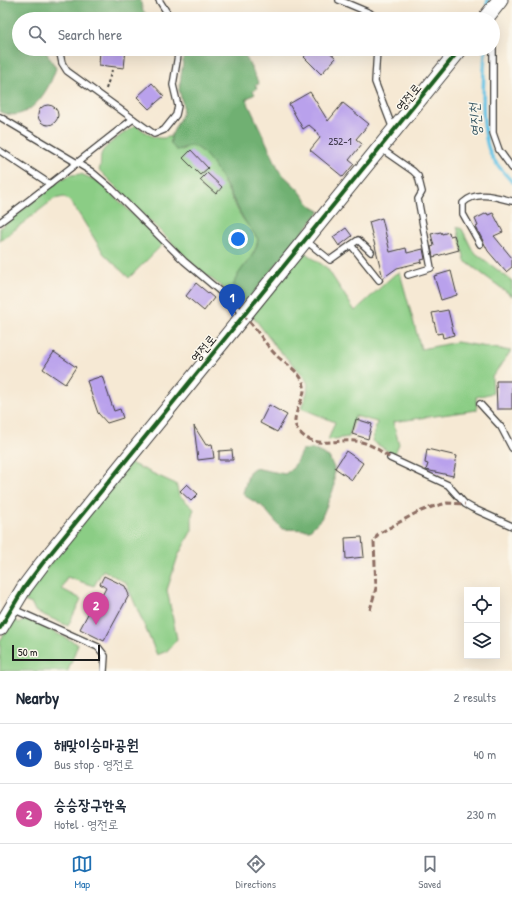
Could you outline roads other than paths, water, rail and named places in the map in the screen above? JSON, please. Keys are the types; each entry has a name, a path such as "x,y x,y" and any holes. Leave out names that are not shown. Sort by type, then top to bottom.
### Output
{"street":[{"path":"493,12 499,0"},
{"name":"영전로","path":"0,628 11,608 42,564 454,56"}],"lane":[{"path":"160,0 167,12"},
{"path":"339,0 368,12"},
{"path":"60,56 62,63 67,71 154,134 159,134 176,114 178,106 173,85 178,56"},
{"name":"영전로","path":"377,56 375,82 394,131"},
{"path":"490,56 493,133 499,150 512,168"},
{"path":"0,117 92,172 111,188 184,261 229,299 243,315"},
{"path":"0,222 133,119"},
{"path":"380,148 418,176 422,192 418,199 431,268 408,275"},
{"path":"0,150 50,184"},
{"path":"480,244 463,214 463,203 468,198 486,195 512,201"},
{"path":"305,240 330,260 358,240 371,252"},
{"path":"352,245 379,280"},
{"path":"480,404 501,427 512,448"},
{"path":"390,458 448,485 465,504 512,526"},
{"path":"11,608 98,647 105,656 104,671"}],"waterway":[{"name":"영진천","path":"487,4 488,0"},
{"name":"영진천","path":"485,56 483,103 487,144 493,159 512,182"}],"place":[{"name":"해맞이승마공원","path":"232,317"},
{"name":"승승장구한옥","path":"96,625"}]}
